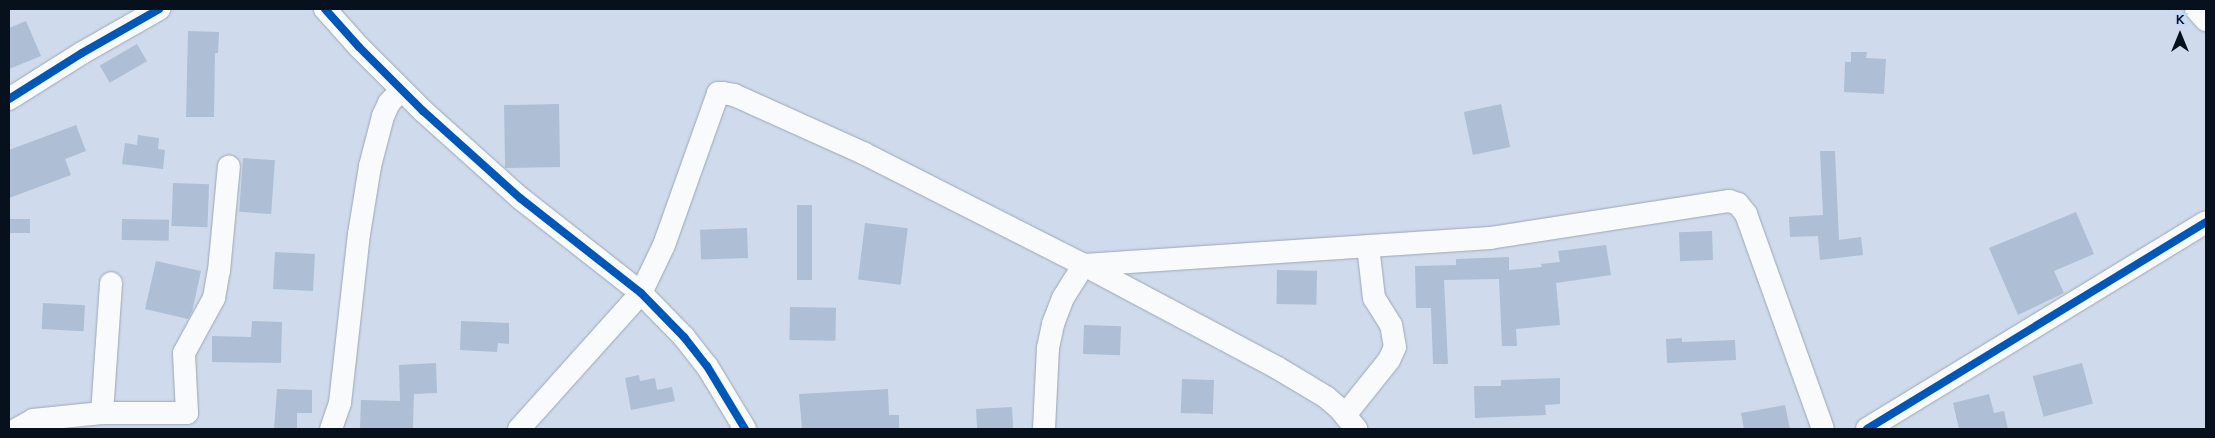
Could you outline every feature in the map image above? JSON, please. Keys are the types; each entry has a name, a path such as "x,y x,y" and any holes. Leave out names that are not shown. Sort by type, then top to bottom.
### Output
{"street":[{"path":"9,100 82,53 159,9"},
{"path":"325,9 401,90 520,198 641,293 684,337 707,366 745,429"},
{"path":"2196,9 2206,20"},
{"path":"331,429 340,403 359,234 370,166 383,116 389,104 401,90"},
{"path":"520,429 641,293 664,245 718,93 734,96 864,154 1084,265 1276,367 1326,397 1351,422 1389,360 1394,347 1391,325 1374,298 1368,246"},
{"path":"17,429 33,420 102,413 187,421 184,353 214,298 219,271 229,166"},
{"path":"1084,265 1490,238 1729,201 1738,204 1746,214 1823,429"},
{"path":"1867,429 2206,222"},
{"path":"1044,429 1048,348 1053,324 1063,298 1084,265"},
{"path":"102,413 111,282"}],"building":[{"path":"26,21 41,56 9,69 9,28"},
{"path":"188,31 219,32 218,53 215,53 214,117 186,117"},
{"path":"137,44 147,61 110,83 100,66"},
{"path":"1851,52 1867,52 1866,58 1886,59 1884,94 1844,92 1845,62 1851,62"},
{"path":"559,104 560,167 505,168 504,105"},
{"path":"1501,104 1510,147 1473,155 1464,112"},
{"path":"76,125 86,151 65,159 71,175 9,198 9,150"},
{"path":"138,135 159,138 158,149 165,150 163,169 122,164 125,143 137,145"},
{"path":"1820,151 1835,151 1839,240 1861,237 1863,255 1820,260 1818,236 1790,237 1789,217 1823,215"},
{"path":"243,158 275,160 271,214 239,212"},
{"path":"173,183 209,184 207,227 171,226"},
{"path":"797,205 812,205 812,280 797,280"},
{"path":"2076,212 2094,254 2054,271 2064,293 2018,315 1989,248"},
{"path":"9,219 30,219 30,233 9,233"},
{"path":"122,219 169,220 169,241 122,240"},
{"path":"865,223 908,228 901,285 858,280"},
{"path":"747,228 748,258 701,260 700,230"},
{"path":"1712,231 1713,260 1680,261 1679,232"},
{"path":"1606,245 1611,275 1556,283 1560,325 1516,329 1517,346 1502,346 1499,279 1444,280 1448,364 1433,364 1431,308 1416,308 1415,266 1456,265 1456,259 1509,257 1509,270 1542,267 1541,264 1560,262 1558,251"},
{"path":"275,252 315,254 313,291 273,289"},
{"path":"156,261 201,271 192,312 188,319 145,309"},
{"path":"1277,270 1317,271 1316,305 1276,304"},
{"path":"43,303 85,305 84,331 42,329"},
{"path":"790,307 836,308 835,341 789,340"},
{"path":"252,321 282,322 281,363 212,362 212,336 251,337"},
{"path":"461,321 509,323 509,344 498,343 497,352 460,350"},
{"path":"1084,325 1121,326 1120,355 1083,354"},
{"path":"1682,338 1682,342 1735,340 1736,360 1667,363 1666,339"},
{"path":"436,363 437,393 414,394 413,429 360,429 361,400 400,401 399,365"},
{"path":"2082,363 2093,404 2044,417 2033,376"},
{"path":"639,375 640,381 655,378 657,390 672,387 675,401 631,410 625,378"},
{"path":"1560,378 1560,404 1545,405 1546,415 1475,418 1474,386 1501,386 1501,380"},
{"path":"1182,379 1214,380 1213,414 1181,413"},
{"path":"277,389 312,390 312,413 297,413 297,429 274,429"},
{"path":"888,389 889,415 899,415 899,429 802,429 799,394"},
{"path":"1989,394 1994,413 2004,411 2008,429 1959,429 1953,403"},
{"path":"1785,405 1790,429 1744,429 1741,413"},
{"path":"1012,407 1013,429 977,429 976,409"}],"cycle path":[{"path":"9,99 82,53 159,9"},
{"path":"325,9 359,47 423,111 520,198 641,293 684,337 707,366 745,429"},
{"path":"1867,429 2206,222"}]}
